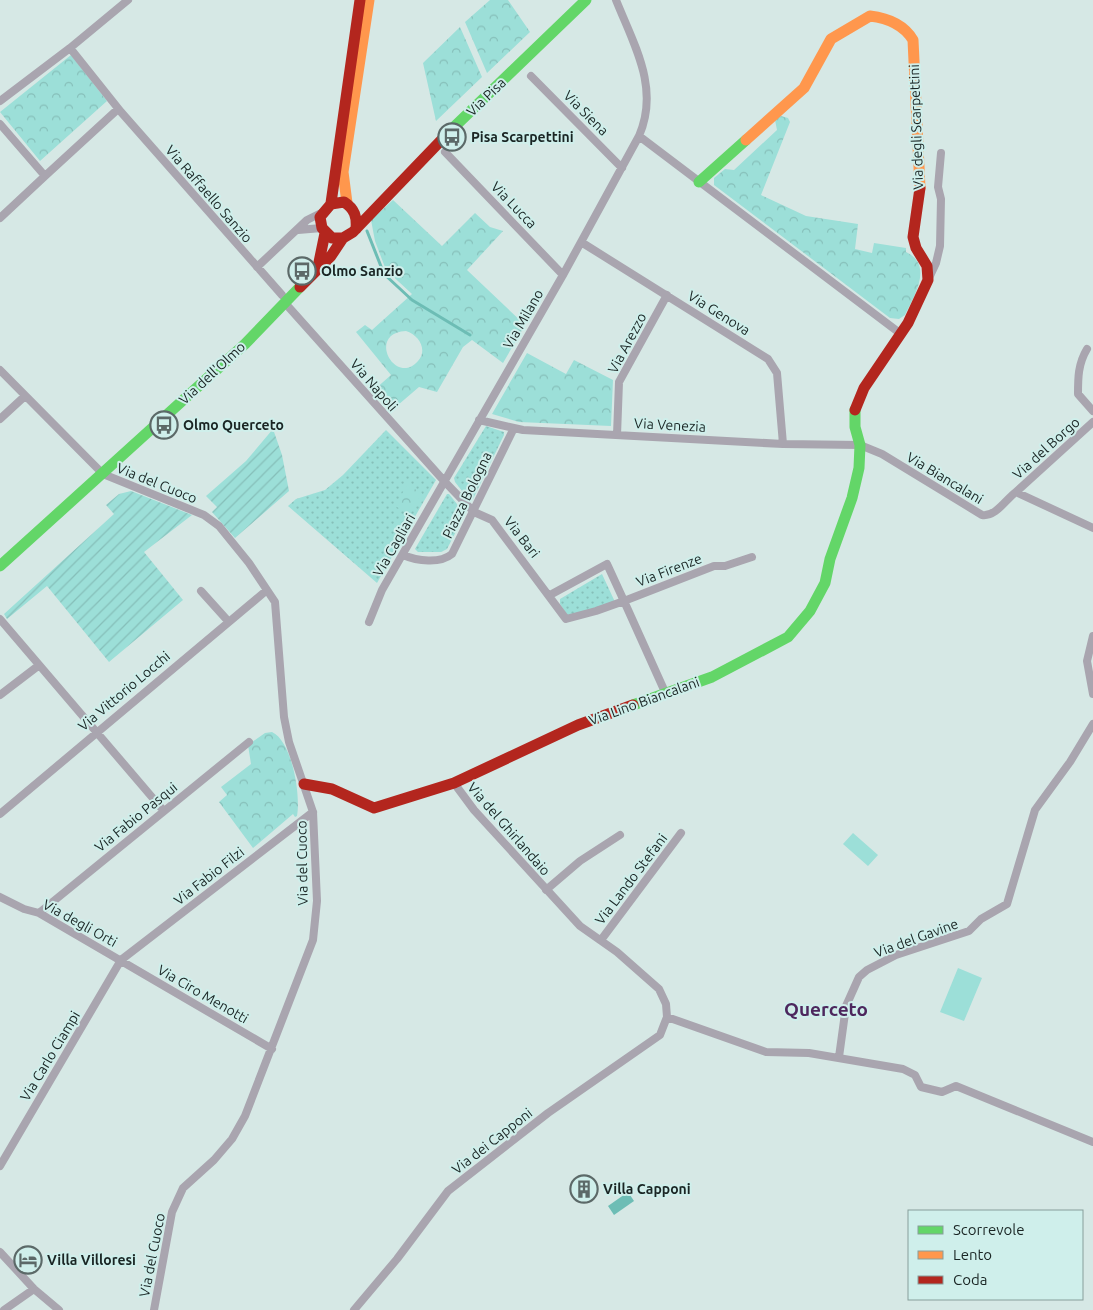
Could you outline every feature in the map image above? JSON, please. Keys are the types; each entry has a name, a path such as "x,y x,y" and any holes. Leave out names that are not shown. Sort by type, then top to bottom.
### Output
{"street":[{"path":"0,101 70,48 128,0"},
{"path":"331,203 360,0"},
{"path":"356,229 357,218 344,191 343,172 369,0"},
{"name":"Via Pisa","path":"356,229 387,195 586,0"},
{"path":"616,0 640,61 648,92 646,117 639,136 622,168"},
{"name":"Via degli Scarpettini","path":"699,182 804,88 831,38 870,16 900,26 910,34 913,40 920,175 919,203 913,237 916,248 927,266 928,280"},
{"name":"Via Raffaello Sanzio","path":"70,48 118,109 284,299"},
{"name":"Via Siena","path":"531,76 622,168"},
{"path":"0,218 118,109"},
{"path":"0,124 44,176"},
{"path":"639,136 901,334 920,300 936,263 940,246 941,199 938,187 941,153"},
{"name":"Via Lucca","path":"445,152 563,275"},
{"name":"Via Milano","path":"445,482 622,168"},
{"name":"Via Pisa","path":"351,207 370,205 387,195"},
{"path":"257,267 310,218 321,213 331,203 339,201 351,207"},
{"path":"318,268 323,230 321,213"},
{"name":"Via dell'Olmo","path":"0,566 245,344 284,299 331,256 343,238 356,229"},
{"path":"298,230 323,230 332,238 343,238"},
{"name":"Via Genova","path":"581,242 768,359 777,373 783,444"},
{"name":"Via Arezzo","path":"617,435 619,382 667,295"},
{"name":"Via Napoli","path":"284,299 377,408 445,482"},
{"name":"Via Lino Biancalani","path":"304,784 318,783 341,791 374,808 454,783 578,725 665,692 712,677 746,661 788,637 810,611 825,583 830,559 852,498 860,446 855,427 854,411 864,388 901,334"},
{"path":"1087,349 1078,372 1078,394 1093,410"},
{"path":"0,370 103,474"},
{"path":"0,419 25,396"},
{"name":"Via Venezia","path":"480,420 514,428 783,444 860,446"},
{"name":"Via del Borgo","path":"1016,492 1093,422"},
{"name":"Piazza Bologna","path":"403,555 414,559 439,560 449,557 474,512 514,428"},
{"name":"Via Biancalani","path":"860,446 882,454 982,515 988,516 994,512 1016,492"},
{"name":"Via del Cuoco","path":"103,474 214,521 234,543 267,590 276,608 284,717 289,742 313,812 317,901 313,940 245,1116 232,1139 214,1160 183,1188 175,1204 154,1310"},
{"name":"Via Bari","path":"445,482 474,512 492,520 550,595 566,619 596,612 624,601"},
{"name":"Via Cagliari","path":"369,622 382,590 445,482"},
{"path":"1016,492 1093,528"},
{"name":"Via Firenze","path":"624,601 714,566 724,566 752,557"},
{"path":"550,595 607,564 665,692"},
{"name":"Via Vittorio Locchi","path":"0,814 95,732 267,590"},
{"path":"201,591 228,621"},
{"path":"0,620 163,810"},
{"path":"1093,636 1087,661 1091,674 1093,694"},
{"path":"0,695 38,666"},
{"name":"Via del Gavine","path":"839,1057 846,1006 859,977 867,970 896,955 969,931 981,919 1007,904 1035,810 1070,762 1093,724"},
{"name":"Via Fabio Pasqui","path":"39,913 163,810 249,742"},
{"name":"Via del Ghirlandaio","path":"454,783 474,810 580,926 602,940 645,974 659,988 666,1004 667,1017"},
{"name":"Via Fabio Filzi","path":"121,960 313,812"},
{"name":"Via Lando Stefani","path":"602,940 682,833"},
{"name":"Via del Ghirlandaio","path":"546,890 580,862 620,835"},
{"name":"Via degli Orti","path":"0,896 24,909 39,913 121,960"},
{"name":"Via Ciro Menotti","path":"121,960 272,1049"},
{"name":"Via Carlo Ciampi","path":"0,1166 121,960"},
{"path":"667,1017 766,1052 810,1053 903,1069 914,1075 921,1087 942,1092 956,1086 1093,1142"},
{"name":"Via dei Capponi","path":"354,1310 380,1282 448,1191 548,1113 660,1035 667,1017"},
{"path":"0,1252 34,1289 59,1310"},
{"path":"4,1310 34,1289"}],"green space":[{"path":"490,0 508,0 530,32 487,73 465,22"},
{"path":"460,27 482,77 436,121 423,63"},
{"path":"71,55 107,101 40,161 0,112"},
{"path":"781,116 788,118 790,122 761,195 806,216 858,224 855,249 872,253 874,243 906,248 906,252 919,265 920,273 917,290 913,299 905,315 899,319 890,318 714,185 714,178 725,169 734,170 777,130 775,120"},
{"path":"393,200 442,246 475,213 490,227 503,231 467,270 525,325 503,363 472,340 463,347 437,392 419,387 391,411 374,390 391,375 356,332 365,325 372,330 412,294 386,270 375,241 371,220","holes":["406,331 411,333 421,343 421,357 409,367 401,368 388,357 386,348 388,340 394,334"]},
{"path":"527,353 566,374 574,360 613,380 611,426 519,422 492,414"},
{"path":"486,426 504,432 504,435 473,499 469,500 454,478"},
{"path":"273,429 282,455 289,491 235,538 212,512 217,507 206,496 246,461"},
{"path":"386,430 436,480 377,583 288,506 296,499 325,490 343,475"},
{"path":"407,485 422,493 410,514 395,506"},
{"path":"131,491 192,515 144,552 183,600 109,662 47,586 7,619 4,614 114,514 106,505 119,494"},
{"path":"447,494 465,514 447,549 441,552 418,552 415,549"},
{"path":"602,574 615,602 568,616 560,604 560,599"},
{"path":"272,732 279,737 285,746 294,770 298,795 297,816 295,817 293,814 253,848 219,802 227,795 221,787 251,764 248,745 265,733"},
{"path":"853,833 878,855 868,866 843,844"},
{"path":"958,968 982,978 964,1021 940,1012"}],"shaded area":[{"path":"628,1192 634,1201 614,1215 608,1206"}],"waterway":[{"path":"367,231 384,274 412,300 470,335"}],"traffic: fast":[{"path":"452,129 586,0"},
{"path":"699,182 746,140"},
{"path":"0,566 245,344 300,287"},
{"path":"633,705 712,677 788,637 810,611 825,583 830,559 852,498 859,468 860,445 855,427 855,410"}],"traffic: slow":[{"path":"347,203 343,172 369,0"},
{"path":"746,140 804,88 831,39 870,16 883,18 900,26 913,40 920,188"}],"traffic: jam":[{"path":"331,203 360,0"},
{"path":"356,229 356,225 356,221 351,207 344,202 331,204 320,217 322,228 332,238 343,238 353,232 452,129"},
{"path":"855,410 864,388 908,323 928,280 927,266 916,248 913,237 920,188"},
{"path":"318,267 325,233"},
{"path":"300,287 331,256 343,238"},
{"path":"304,784 332,789 374,808 454,783 578,725 633,705"}],"place":[{"name":"Pisa Scarpettini","path":"452,137"},
{"name":"Olmo Sanzio","path":"302,271"},
{"name":"Olmo Querceto","path":"164,425"},
{"name":"Villa Capponi","path":"584,1189"},
{"name":"Villa Villoresi","path":"28,1260"}],"district":[{"name":"Querceto","path":"826,1009"}]}
